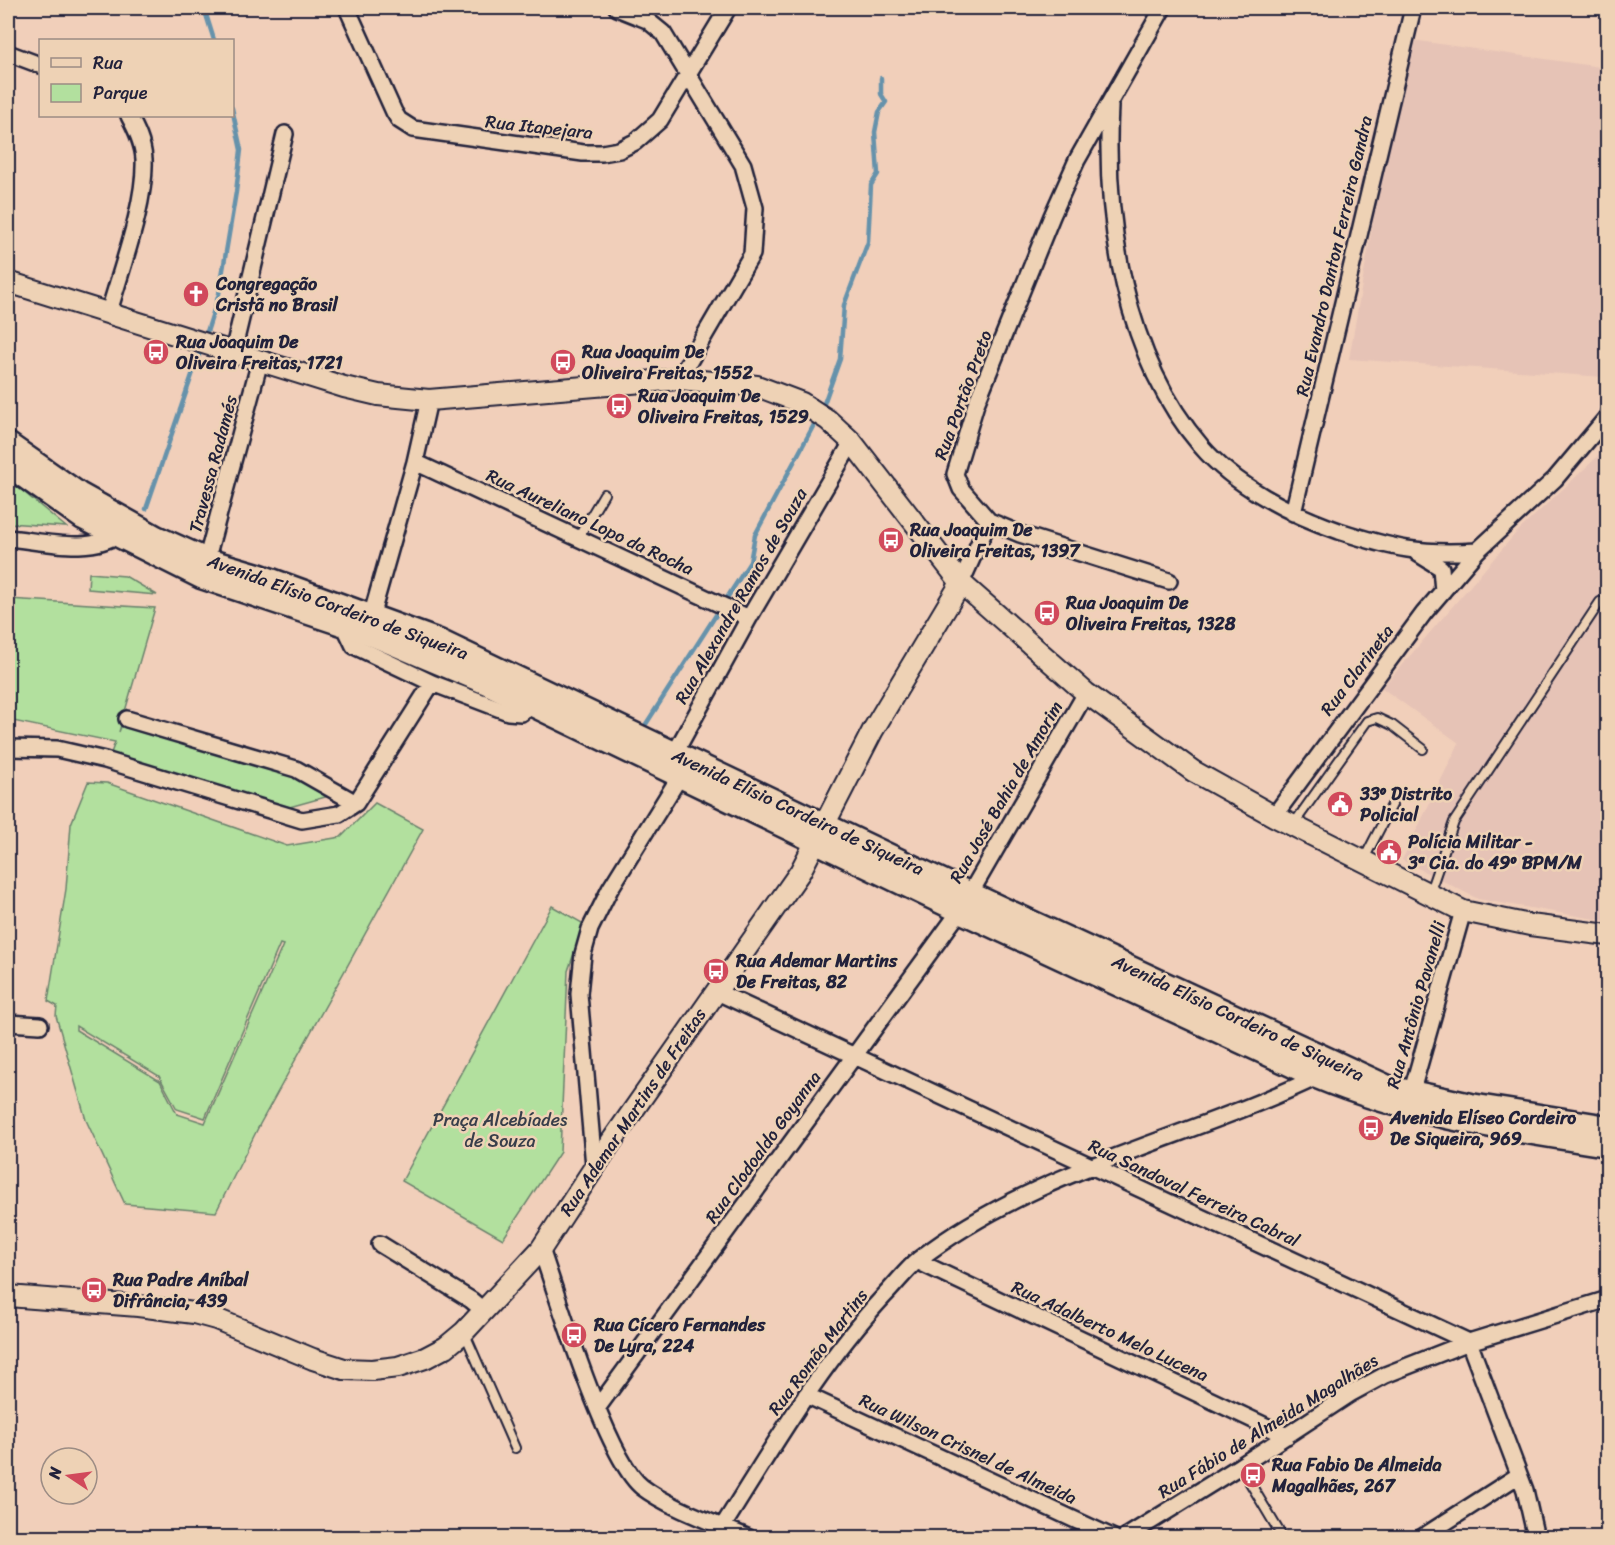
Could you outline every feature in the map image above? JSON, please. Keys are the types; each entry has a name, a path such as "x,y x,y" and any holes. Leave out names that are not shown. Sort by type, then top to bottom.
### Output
{"main road":[{"name":"Avenida Elísio Cordeiro de Siqueira","path":"8,444 79,494 124,530"},
{"name":"Avenida Elísio Cordeiro de Siqueira","path":"8,465 83,518 124,530 204,568 344,625 368,624 531,705 677,765"},
{"name":"Avenida Elísio Cordeiro de Siqueira","path":"204,568 368,624 449,646 677,765 1322,1069 1359,1095 1608,1127"},
{"name":"Avenida Elísio Cordeiro de Siqueira","path":"1408,1102 1608,1145"}],"street":[{"name":"Rua Itapejara","path":"347,8 399,120 413,129 583,153 611,152 635,142 660,120 728,8"},
{"path":"617,8 648,20 663,33 743,165 755,208 752,254 740,279 679,380"},
{"name":"Rua Portão Preto","path":"1163,8 1077,160 976,404 955,468 961,489 989,521 1031,538 1169,581"},
{"name":"Rua Evandro Danton Ferreira Gandra","path":"1293,513 1413,8"},
{"path":"8,53 39,65"},
{"path":"1110,104 1107,159 1114,241 1153,368 1176,412 1202,447 1260,494 1293,513 1381,545 1415,552 1477,551"},
{"path":"109,312 136,216 144,160 140,138 130,117"},
{"path":"224,349 285,134"},
{"path":"1077,160 1089,155 1107,159"},
{"path":"8,282 260,361 378,395 429,400 679,380 757,386 802,403 847,437 961,583 1086,693 1193,771 1274,816 1463,911 1530,925 1608,935"},
{"name":"Travessa Radamés","path":"204,568 260,361"},
{"path":"368,624 415,462 429,400"},
{"name":"Rua Clarineta","path":"1274,816 1403,640 1443,591 1477,551 1555,479 1608,416"},
{"name":"Rua Alexandre Ramos de Souza","path":"594,1166 579,994 583,954 590,929 677,765 743,615 847,437"},
{"name":"Rua Aureliano Lopo da Rocha","path":"415,462 743,615"},
{"path":"961,583 989,521"},
{"path":"8,538 86,544 103,543 124,530"},
{"path":"1415,552 1441,568 1443,591"},
{"name":"Rua Ademar Martins de Freitas","path":"8,1296 176,1310 216,1319 345,1369 372,1370 407,1364 446,1347 464,1332 541,1249 594,1166 668,1064 715,991 800,872 873,730 961,583"},
{"path":"344,625 354,646 432,682 508,712 521,712 531,705"},
{"path":"8,748 57,749 105,760 302,820 339,814 356,803 432,682"},
{"name":"Rua José Bahia de Amorim","path":"965,902 1086,693"},
{"path":"127,719 296,769 356,803"},
{"name":"Rua Clodoaldo Goyanna","path":"598,1407 965,902"},
{"name":"Rua Antônio Pavanelli","path":"1408,1102 1463,911"},
{"name":"Rua Sandoval Ferreira Cabral","path":"715,991 1469,1342"},
{"path":"8,1023 40,1025"},
{"name":"Rua Romão Martins","path":"723,1526 806,1395 865,1317 917,1261 980,1220 1022,1197 1092,1167 1269,1099 1322,1069"},
{"path":"591,1126 611,1142"},
{"path":"380,1244 471,1300 484,1311"},
{"path":"541,1249 598,1407 629,1475 656,1495 749,1538"},
{"name":"Rua Adalberto Melo Lucena","path":"917,1261 1287,1436"},
{"name":"Rua Fábio de Almeida Magalhães","path":"1124,1538 1385,1375 1469,1342 1608,1299"},
{"path":"1469,1342 1525,1491 1536,1538"},
{"name":"Rua Wilson Crisnel de Almeida","path":"806,1395 1114,1538"},
{"path":"1421,1538 1519,1475"}],"lane":[{"path":"578,538 604,494"},
{"path":"1429,894 1454,822 1600,602"},
{"path":"1292,825 1367,721 1377,718 1392,725 1423,749"},
{"path":"1363,861 1392,805"},
{"path":"464,1332 515,1449"},
{"path":"1240,1466 1283,1538"}],"shaded area":[{"path":"1405,39 1607,68 1608,367 1604,377 1349,359"},
{"path":"1607,441 1607,921 1478,899 1402,860 1459,743 1382,688 1516,533 1596,458"}],"green space":[{"path":"8,479 66,527 8,523"},
{"path":"89,573 125,576 157,595 88,589"},
{"path":"8,599 155,608 119,732 122,724 296,773 336,794 286,808 109,759 115,742 8,720"},
{"path":"88,782 107,783 287,846 341,837 375,803 423,829 260,1124 216,1212 125,1204 86,1120 56,1016 57,1006 48,1001 66,889 71,824","holes":["280,944 283,945 205,1123 177,1114 160,1081 76,1030 76,1026 159,1076 177,1109 205,1118"]},
{"name":"Praça Alcebíades de Souza","path":"552,906 584,924 568,971 560,1152 503,1239 402,1181"}],"waterway":[{"path":"204,8 214,39"},
{"path":"822,409 840,359 844,305 868,242 871,185 878,174 875,132 879,112 886,102 881,94 881,78"},
{"path":"205,338 219,294 236,192 241,150 234,117"},
{"path":"146,509 201,349"},
{"path":"646,724 750,562 755,535 817,419"}],"place":[{"name":"Congregação Cristã no Brasil","path":"196,294"},
{"name":"Rua Joaquim De Oliveira Freitas, 1721","path":"156,352"},
{"name":"Rua Joaquim De Oliveira Freitas, 1552","path":"563,362"},
{"name":"Rua Joaquim De Oliveira Freitas, 1529","path":"619,406"},
{"name":"Rua Joaquim De Oliveira Freitas, 1397","path":"891,540"},
{"name":"Rua Joaquim De Oliveira Freitas, 1328","path":"1047,613"},
{"name":"33º Distrito Policial","path":"1340,804"},
{"name":"Polícia Militar - 3ª Cia. do 49º BPM/M","path":"1389,852"},
{"name":"Rua Ademar Martins De Freitas, 82","path":"716,971"},
{"name":"Avenida Elíseo Cordeiro De Siqueira, 969","path":"1371,1128"},
{"name":"Rua Padre Aníbal Difrância, 439","path":"94,1290"},
{"name":"Rua Cícero Fernandes De Lyra, 224","path":"574,1335"},
{"name":"Rua Fabio De Almeida Magalhães, 267","path":"1253,1475"}]}
